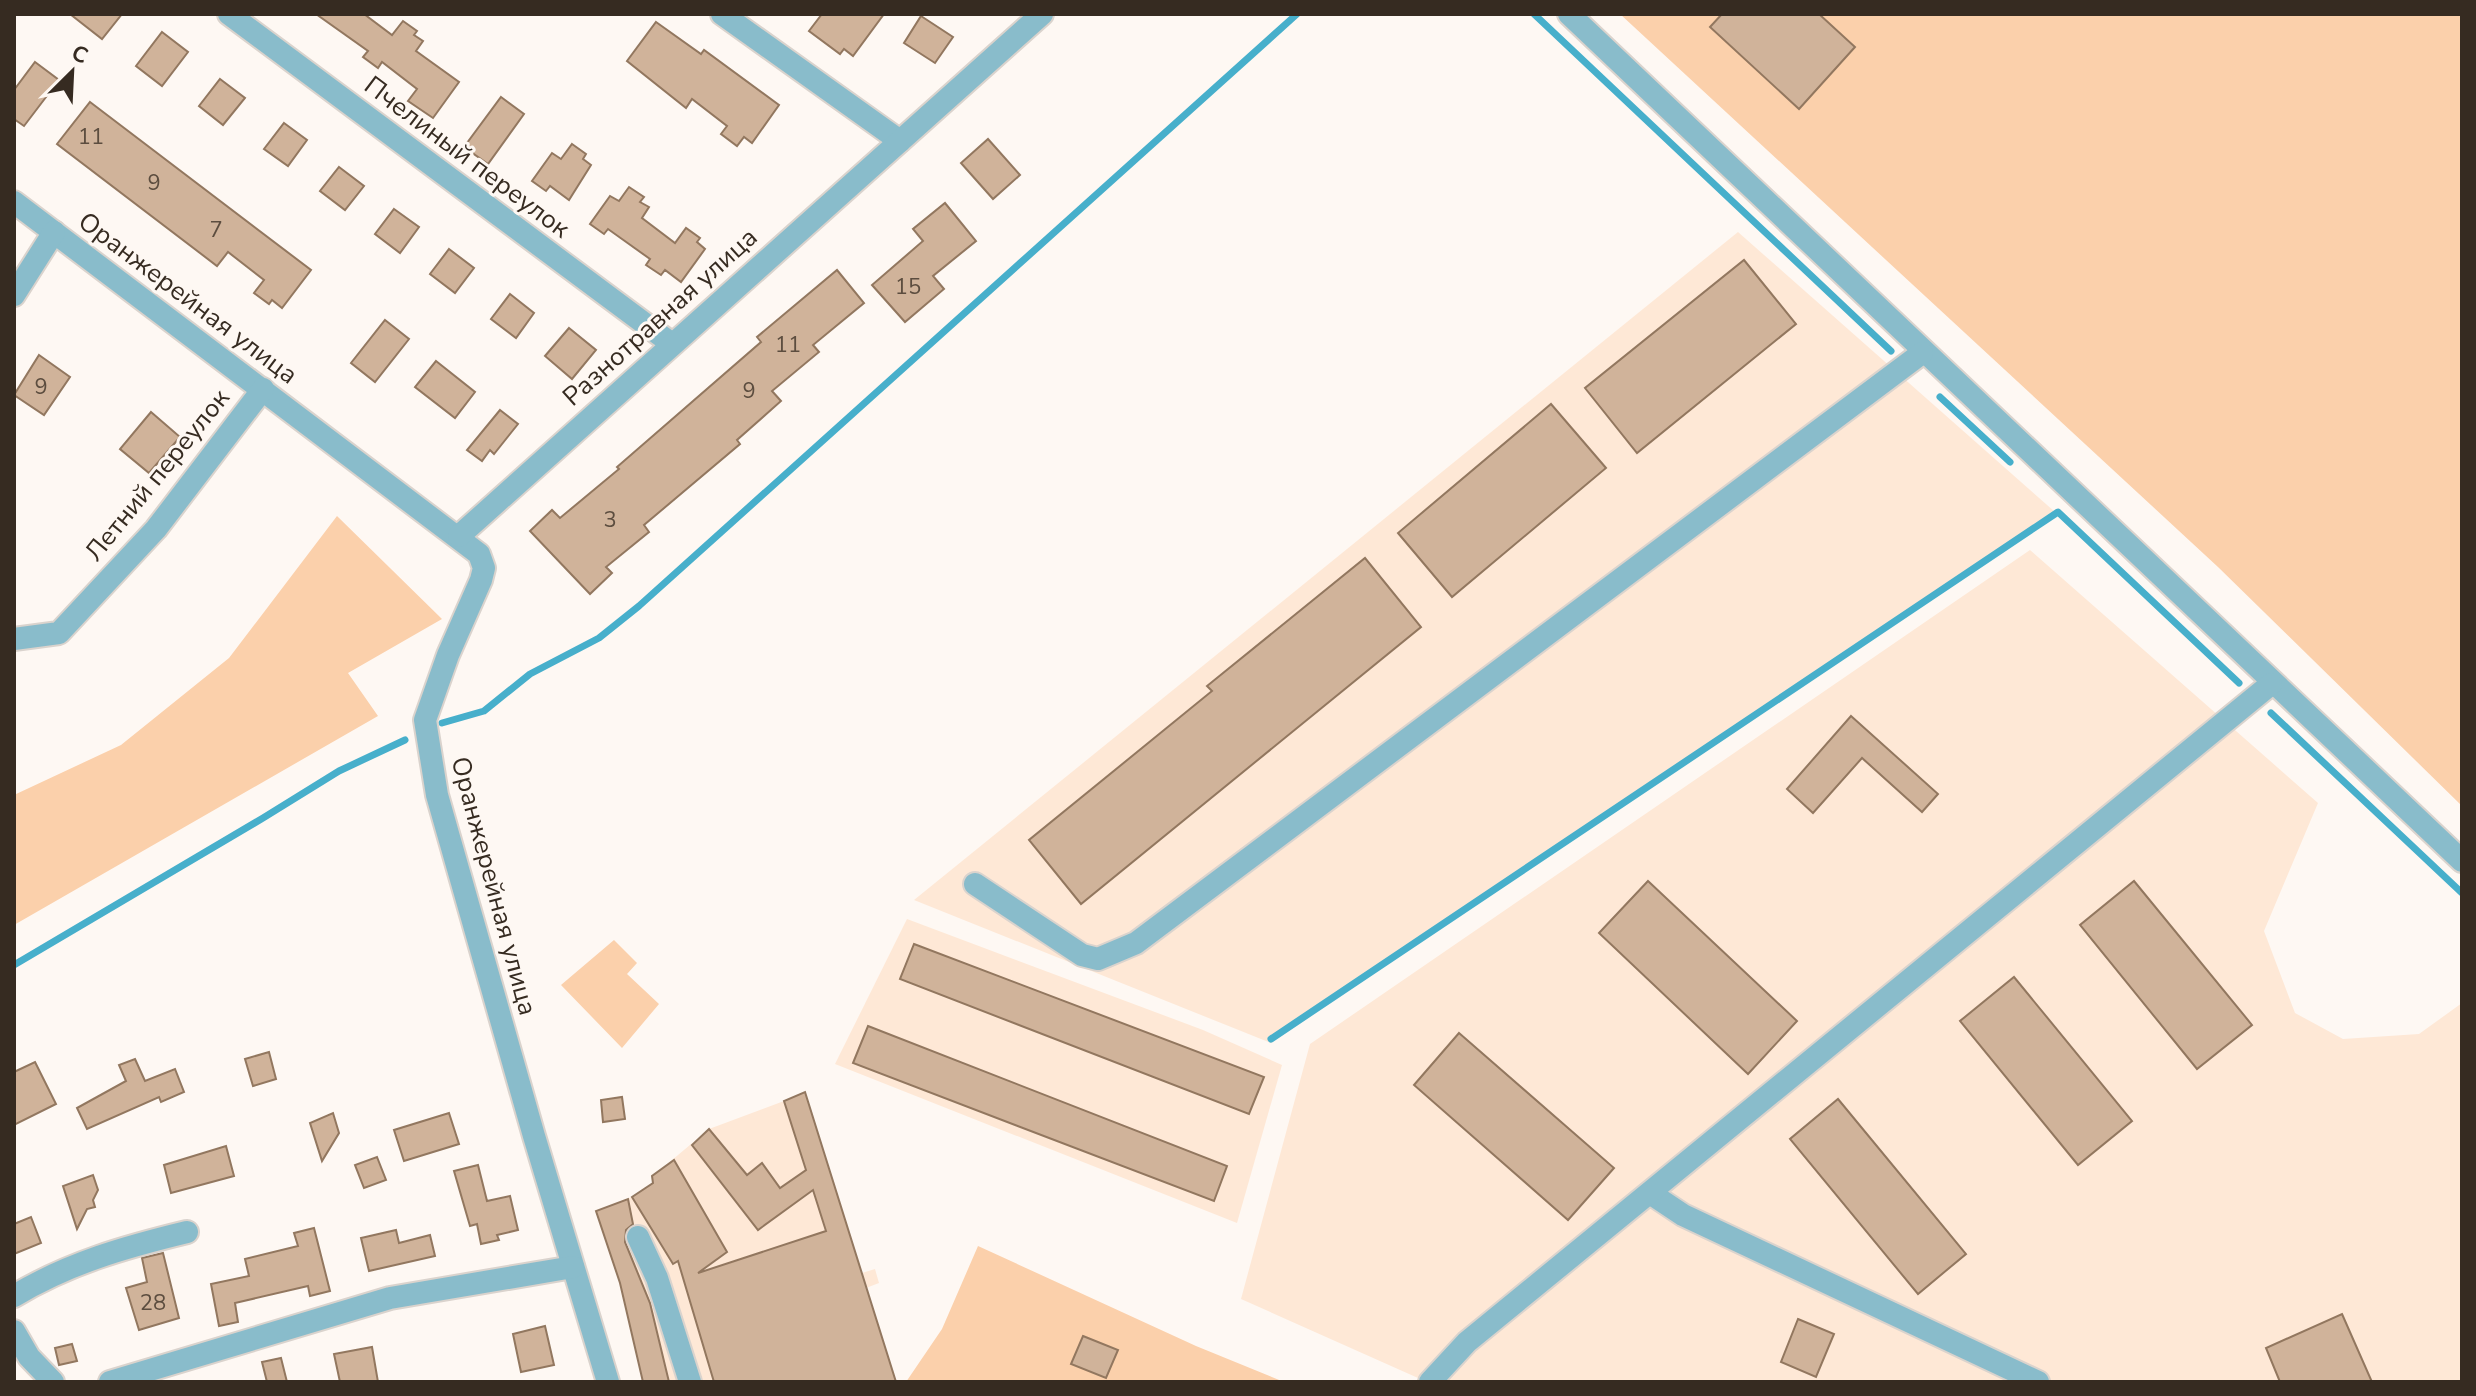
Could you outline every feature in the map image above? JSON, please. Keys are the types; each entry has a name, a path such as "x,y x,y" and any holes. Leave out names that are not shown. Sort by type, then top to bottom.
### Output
{"street":[{"name":"Пчелиный переулок","path":"229,14 672,344"},
{"path":"722,14 900,141"},
{"name":"Разнотравная улица","path":"459,536 1042,14"},
{"path":"1569,14 1922,353 2462,861"},
{"name":"Оранжерейная улица","path":"14,202 479,554 484,568 425,720 434,780 608,1382"},
{"path":"14,295 54,232"},
{"path":"975,884 1082,955 1098,959 1136,943 1922,353"},
{"name":"Летний переулок","path":"14,639 59,633 156,529 263,389"},
{"path":"1430,1382 1467,1342 2271,684"},
{"path":"1650,1193 1683,1215 2038,1382"},
{"path":"14,1296 48,1275 104,1253 187,1232"},
{"path":"638,1237 657,1278 690,1382"},
{"path":"110,1382 390,1298 573,1267"},
{"path":"14,1331 29,1357 53,1382"}],"shaded area":[{"path":"1620,14 2462,14 2462,806 2218,567"},
{"path":"1738,232 2055,512 1271,1043 914,900"},
{"path":"337,516 442,619 348,673 378,716 14,925 14,795 121,745 229,658"},
{"path":"2030,550 2318,803 2264,931 2295,1013 2343,1039 2419,1034 2462,1003 2462,1382 1427,1382 1241,1299 1310,1044"},
{"path":"907,919 1203,1030 1282,1065 1237,1223 835,1064"},
{"path":"614,940 637,963 627,974 659,1004 622,1048 561,985"},
{"path":"784,1101 862,1273 875,1269 879,1283 866,1288 896,1382 643,1382 620,1283 596,1211 634,1196 653,1183 653,1176 709,1129"},
{"path":"978,1246 1196,1346 1284,1382 906,1382 942,1329"}],"building":[{"path":"70,14 122,14 102,39"},
{"path":"316,14 364,14 392,35 403,21 417,31 414,35 423,41 416,51 459,82 433,118 408,101 417,89 382,62 378,68 363,57 368,51"},
{"path":"822,14 884,14 853,56 844,49 840,54 809,31"},
{"path":"1722,14 1819,14 1855,47 1799,109 1710,27"},
{"path":"921,16 953,37 935,63 904,43"},
{"path":"656,22 701,54 704,50 779,105 752,143 744,137 737,146 721,134 727,126 692,99 686,108 627,61"},
{"path":"162,32 188,52 162,86 136,66"},
{"path":"35,62 59,80 24,126 14,119 14,90"},
{"path":"220,79 245,98 223,125 199,106"},
{"path":"501,97 524,114 488,164 464,147"},
{"path":"90,102 311,270 282,308 272,300 269,304 254,293 264,280 228,252 217,266 57,144"},
{"path":"284,123 307,140 288,166 264,149"},
{"path":"988,139 1020,175 993,199 961,163"},
{"path":"572,144 586,154 583,159 591,165 569,200 550,186 546,191 532,181 552,153 561,159"},
{"path":"339,167 364,186 345,210 320,191"},
{"path":"629,187 644,197 640,202 649,207 642,218 675,243 686,228 700,238 697,242 705,249 681,282 665,270 661,275 646,265 650,259 608,229 604,234 590,224 610,196 619,201"},
{"path":"945,203 976,241 933,276 944,289 905,322 872,285 923,241 913,229"},
{"path":"394,209 419,227 400,253 375,234"},
{"path":"449,249 474,268 455,293 430,274"},
{"path":"1744,260 1796,324 1637,453 1585,388"},
{"path":"837,270 864,303 813,345 819,352 772,391 781,401 737,440 740,444 644,525 649,532 606,567 612,573 590,594 530,531 552,510 560,518 619,469 617,467 761,342 757,337"},
{"path":"510,294 534,313 516,338 491,319"},
{"path":"385,320 409,339 375,382 351,363"},
{"path":"569,328 596,350 572,379 545,356"},
{"path":"39,355 70,377 44,415 14,395"},
{"path":"436,361 475,392 455,418 415,387"},
{"path":"1551,404 1606,468 1452,597 1398,533"},
{"path":"500,410 518,424 494,454 490,450 482,461 467,450"},
{"path":"151,412 180,437 149,473 120,449"},
{"path":"1365,558 1421,627 1081,904 1029,840 1212,691 1207,686"},
{"path":"1851,716 1938,794 1922,812 1862,758 1813,813 1787,789"},
{"path":"1648,881 1797,1021 1748,1074 1599,933"},
{"path":"2134,881 2252,1025 2197,1069 2080,925"},
{"path":"914,944 1264,1077 1249,1114 900,979"},
{"path":"2014,977 2132,1121 2078,1165 1960,1021"},
{"path":"868,1026 1227,1166 1214,1201 853,1063"},
{"path":"1459,1033 1614,1168 1568,1220 1414,1085"},
{"path":"269,1052 276,1079 253,1086 245,1059"},
{"path":"135,1059 145,1081 175,1069 184,1092 161,1102 159,1097 87,1129 77,1108 126,1081 119,1065"},
{"path":"35,1062 56,1104 14,1125 14,1072"},
{"path":"805,1092 896,1382 714,1382 678,1261 673,1264 632,1197 653,1183 652,1176 674,1160 727,1252 698,1273 826,1231 813,1190 758,1230 692,1145 709,1129 747,1175 762,1163 780,1188 806,1170 784,1101"},
{"path":"622,1097 625,1119 603,1122 601,1100"},
{"path":"1838,1099 1966,1254 1918,1294 1790,1139"},
{"path":"333,1113 339,1133 322,1161 310,1123"},
{"path":"449,1113 459,1144 404,1161 394,1130"},
{"path":"226,1146 234,1176 171,1193 164,1165"},
{"path":"377,1157 386,1180 364,1188 355,1165"},
{"path":"478,1165 487,1201 510,1196 518,1230 497,1235 499,1240 481,1244 477,1224 470,1226 454,1171"},
{"path":"93,1175 98,1190 93,1200 95,1207 87,1209 77,1229 63,1186"},
{"path":"628,1199 633,1224 626,1230 625,1242 650,1303 669,1382 643,1382 620,1283 596,1211"},
{"path":"31,1217 41,1243 14,1254 14,1224"},
{"path":"314,1228 330,1291 310,1296 308,1286 235,1303 238,1322 219,1326 211,1284 249,1276 245,1259 298,1246 294,1233"},
{"path":"396,1230 399,1243 430,1235 435,1256 369,1271 361,1238"},
{"path":"163,1253 179,1318 139,1330 126,1288 147,1282 142,1258"},
{"path":"2342,1314 2372,1382 2280,1382 2266,1348"},
{"path":"1798,1319 1834,1334 1816,1377 1781,1362"},
{"path":"545,1326 554,1365 521,1372 513,1334"},
{"path":"1083,1336 1118,1350 1106,1378 1071,1364"},
{"path":"72,1344 77,1361 59,1365 55,1348"},
{"path":"372,1347 378,1382 340,1382 334,1354"},
{"path":"281,1358 287,1382 267,1382 262,1362"}],"waterway":[{"path":"442,723 484,711 530,674 599,638 639,606 1297,14"},
{"path":"1534,14 1891,351"},
{"path":"1940,397 2010,462"},
{"path":"1271,1039 2058,512 2239,683"},
{"path":"2271,713 2462,893"},
{"path":"14,965 339,771 405,740"}]}
